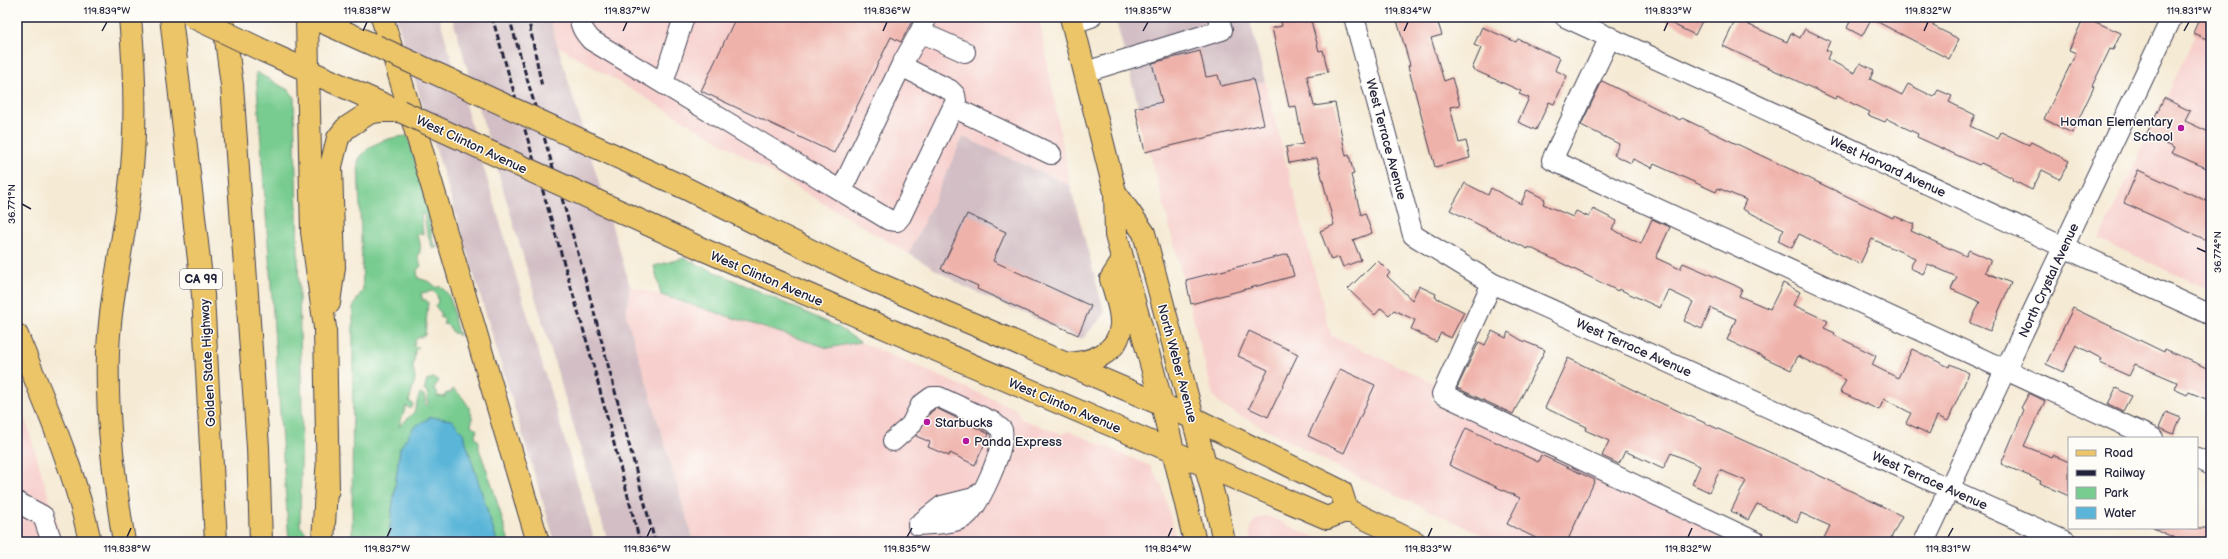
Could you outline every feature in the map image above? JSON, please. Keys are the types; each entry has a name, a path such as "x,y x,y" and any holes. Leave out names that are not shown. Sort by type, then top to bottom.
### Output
{"main road":[{"path":"124,542 110,449 107,400 108,351 112,303 130,186 134,138 134,92 130,17"},
{"name":"Golden State Highway","path":"171,17 203,295 216,542"},
{"name":"West Clinton Avenue","path":"193,17 264,51 400,111 702,250 1328,518 1347,510"},
{"path":"223,17 232,93 258,447 261,542"},
{"path":"307,17 312,232 326,328"},
{"path":"311,17 681,186 870,280 1193,418 1341,491 1347,510 1415,542"},
{"path":"382,17 538,542"},
{"name":"North Weber Avenue","path":"1078,19 1085,72 1115,192 1116,235 1162,404 1195,542"},
{"path":"329,542 326,328 334,267 330,180 331,166 335,145 346,128 359,118 380,111 400,111"},
{"name":"North Weber Avenue","path":"1115,192 1144,233 1224,542"},
{"path":"1065,364 1091,361 1104,354 1111,348 1118,336 1121,325 1120,315 1112,279 1122,261"},
{"path":"17,335 53,423 86,523 90,542"},
{"path":"323,542 327,471"}],"street":[{"path":"580,17 580,23 584,32 591,40 889,220 897,221 956,101 955,95 950,90 902,66"},
{"path":"663,84 684,17"},
{"path":"1085,72 1222,30 1218,17"},
{"name":"West Terrace Avenue","path":"1354,17 1413,235 1492,283 2067,542"},
{"name":"West Harvard Avenue","path":"1565,17 2211,315"},
{"name":"North Crystal Avenue","path":"1924,542 2172,17"},
{"path":"841,191 923,25 965,52"},
{"path":"1610,37 1552,160 2151,437"},
{"path":"953,107 1051,154"},
{"path":"1492,283 1442,394 1756,542"},
{"path":"893,441 911,425 921,405 932,397 939,397 993,422 1002,430 1002,443 983,490 973,510 964,518 949,522 918,525"},
{"path":"2198,458 2211,465"},
{"path":"17,502 43,516 52,542"}],"shaded area":[{"path":"396,17 439,17 595,542 555,542"},
{"path":"452,17 549,17 630,286 626,314 694,542 608,542"},
{"path":"549,17 1039,17 1070,185 963,137 909,254 558,46"},
{"path":"1115,17 1249,17 1265,81 1140,113"},
{"name":"Homan Elementary School","path":"2204,17 2211,17 2211,291 2099,239"},
{"path":"1265,81 1331,335 1438,385 1431,400 1740,542 1498,542 1355,476 1222,406 1213,395 1140,113"},
{"path":"963,137 1070,185 1105,314 1082,339 965,287 909,254"},
{"path":"630,286 828,348 860,342 1016,409 1021,419 1062,434 1069,431 1150,466 1162,485 1177,542 694,542 626,314"},
{"path":"21,406 55,517 61,542 17,542 17,407"},
{"path":"1265,516 1325,542 1252,542 1250,533 1251,525 1257,519"}],"green space":[{"path":"256,72 290,91 294,98 302,409 300,526 305,531 305,542 289,542"},
{"path":"408,136 427,208 433,243 438,247 433,249 427,233 424,214 421,214 423,233 422,235 420,232 417,237 420,244 418,256 421,266 417,270 418,278 430,282 437,288 439,286 445,290 451,302 459,334 458,336 455,332 454,334 448,325 443,324 445,320 440,317 441,313 435,306 438,302 437,295 433,291 421,293 423,301 425,299 428,302 425,335 416,339 413,346 419,347 415,350 413,368 415,379 409,401 413,404 412,408 406,406 399,427 414,412 420,393 424,395 426,406 428,404 427,391 424,390 427,380 433,378 438,380 434,389 437,391 437,396 445,397 445,394 451,392 453,389 461,396 470,410 472,416 471,425 477,430 475,436 479,442 479,449 492,485 509,542 497,542 463,433 400,448 388,542 352,542 353,307 363,289 358,161 373,145 386,140"},
{"path":"684,258 838,327 860,342 828,348 661,295 654,266"}],"water":[{"path":"431,417 452,420 463,433 497,542 388,542 400,448 414,427"}],"building":[{"path":"736,17 914,17 901,42 891,37 834,153 701,91"},
{"path":"1280,17 1310,17 1319,51 1323,50 1328,72 1307,76 1314,106 1335,103 1346,156 1349,155 1354,174 1351,175 1361,215 1365,213 1372,233 1353,240 1361,260 1343,267 1339,257 1331,260 1320,231 1334,225 1317,158 1289,163 1286,147 1303,144 1296,106 1289,107 1272,28 1282,26"},
{"path":"1396,17 1436,17 1442,35 1431,38 1444,81 1452,78 1460,105 1450,107 1459,143 1466,141 1470,158 1435,167 1408,66 1410,65"},
{"path":"1658,17 1704,17 1695,35"},
{"path":"1852,17 1861,17 1870,21 1862,36 1847,28"},
{"path":"1868,17 1937,17 1933,26 1959,39 1949,59"},
{"path":"2084,17 2121,33 2113,50 2110,49 2072,133 2044,119 2076,53 2069,50"},
{"path":"2200,17 2211,17 2211,41 2193,33"},
{"path":"1736,19 1787,42 1791,33 1800,38 1805,29 1830,41 1826,50 1830,52 1827,59 1855,73 1860,63 1874,70 1870,79 1902,95 1908,84 1934,97 1938,90 1952,96 1949,102 1975,115 1970,126 1998,139 2001,132 2029,145 2031,142 2069,161 2060,179 2042,170 2032,190 2012,180 2013,178 1981,163 1979,165 1917,137 1918,134 1887,119 1885,122 1868,115 1870,112 1837,96 1835,99 1723,46"},
{"path":"1482,27 1516,42 1518,39 1560,58 1555,70 1567,76 1554,104 1549,102 1536,130 1518,122 1529,98 1519,94 1521,91 1472,69 1481,48 1474,45"},
{"path":"1200,51 1206,77 1218,75 1221,86 1253,79 1264,124 1145,152 1135,108 1162,102 1152,63"},
{"path":"1602,81 1680,120 1682,118 1893,218 1894,216 1914,224 1911,231 1966,256 1969,250 1991,260 1985,272 2011,283 1990,331 1970,323 1980,302 1951,289 1957,277 1928,264 1923,274 1910,268 1915,258 1872,239 1860,264 1799,234 1792,248 1778,241 1784,229 1742,209 1746,200 1718,188 1716,192 1654,164 1652,168 1633,159 1631,163 1614,155 1619,144 1581,125"},
{"path":"2164,98 2190,111 2185,121 2211,133 2211,170 2172,153 2174,148 2146,135"},
{"path":"2138,170 2211,203 2211,242 2124,203"},
{"path":"1465,183 1488,195 1491,188 1521,204 1527,190 1545,199 1543,204 1573,217 1576,211 1589,217 1593,209 1617,221 1612,229 1641,244 1652,219 1670,227 1656,258 1680,269 1683,263 1732,284 1742,289 1739,296 1770,309 1783,283 1800,292 1793,305 1828,321 1824,328 1835,333 1834,335 1876,356 1872,365 1898,378 1912,349 1949,367 1950,364 1969,373 1948,421 1937,416 1929,434 1906,423 1911,413 1884,399 1879,410 1840,392 1846,380 1798,356 1791,370 1727,340 1736,319 1711,308 1702,329 1684,321 1693,302 1668,290 1660,308 1619,289 1618,291 1529,247 1528,249 1450,210"},
{"path":"967,214 1006,232 993,261 1091,306 1078,335 977,289 978,286 941,269"},
{"path":"1288,254 1294,276 1191,304 1186,280"},
{"path":"1377,260 1390,273 1387,276 1412,300 1419,286 1436,294 1435,297 1464,312 1451,338 1441,333 1436,342 1411,329 1415,320 1394,310 1389,315 1381,308 1375,315 1348,289"},
{"path":"2073,308 2164,352 2165,349 2211,370 2211,401 2189,392 2187,395 2174,389 2177,382 2135,364 2129,376 2100,363 2102,359 2076,345 2063,372 2046,364"},
{"path":"1249,331 1298,354 1268,417 1249,408 1268,370 1238,356"},
{"path":"1492,331 1506,338 1508,332 1521,340 1545,350 1513,414 1457,388 1479,342 1485,345"},
{"path":"1568,358 1652,399 1802,467 1902,516 1889,542 1822,542 1830,526 1801,513 1797,522 1757,504 1748,520 1731,511 1746,481 1720,470 1709,492 1692,484 1700,466 1671,453 1663,469 1625,451 1619,464 1602,456 1609,441 1585,430 1587,427 1545,408"},
{"path":"1340,369 1375,385 1344,453 1308,436"},
{"path":"2116,388 2131,396 2123,411 2108,404"},
{"path":"2029,393 2045,401 2024,446 2068,462 2068,496 2040,483 2041,481 2001,464 2024,410 2021,408"},
{"path":"936,408 989,434 975,465 950,453 949,456 928,447 930,442 916,436 930,413"},
{"path":"2166,412 2181,418 2174,434 2159,428"},
{"path":"1466,428 1538,462 1541,455 1595,480 1567,542 1544,542 1507,524 1520,498 1449,465"},
{"path":"2205,528 2211,531 2211,542 2183,542 2155,529"}],"railway":[{"path":"492,17 589,349 640,542"},
{"path":"509,17 582,267 655,542"},
{"path":"528,17 542,87"}],"place":[{"name":"Homan Elementary School","path":"2181,128"},
{"name":"Starbucks","path":"927,422"},
{"name":"Panda Express","path":"966,441"}]}
